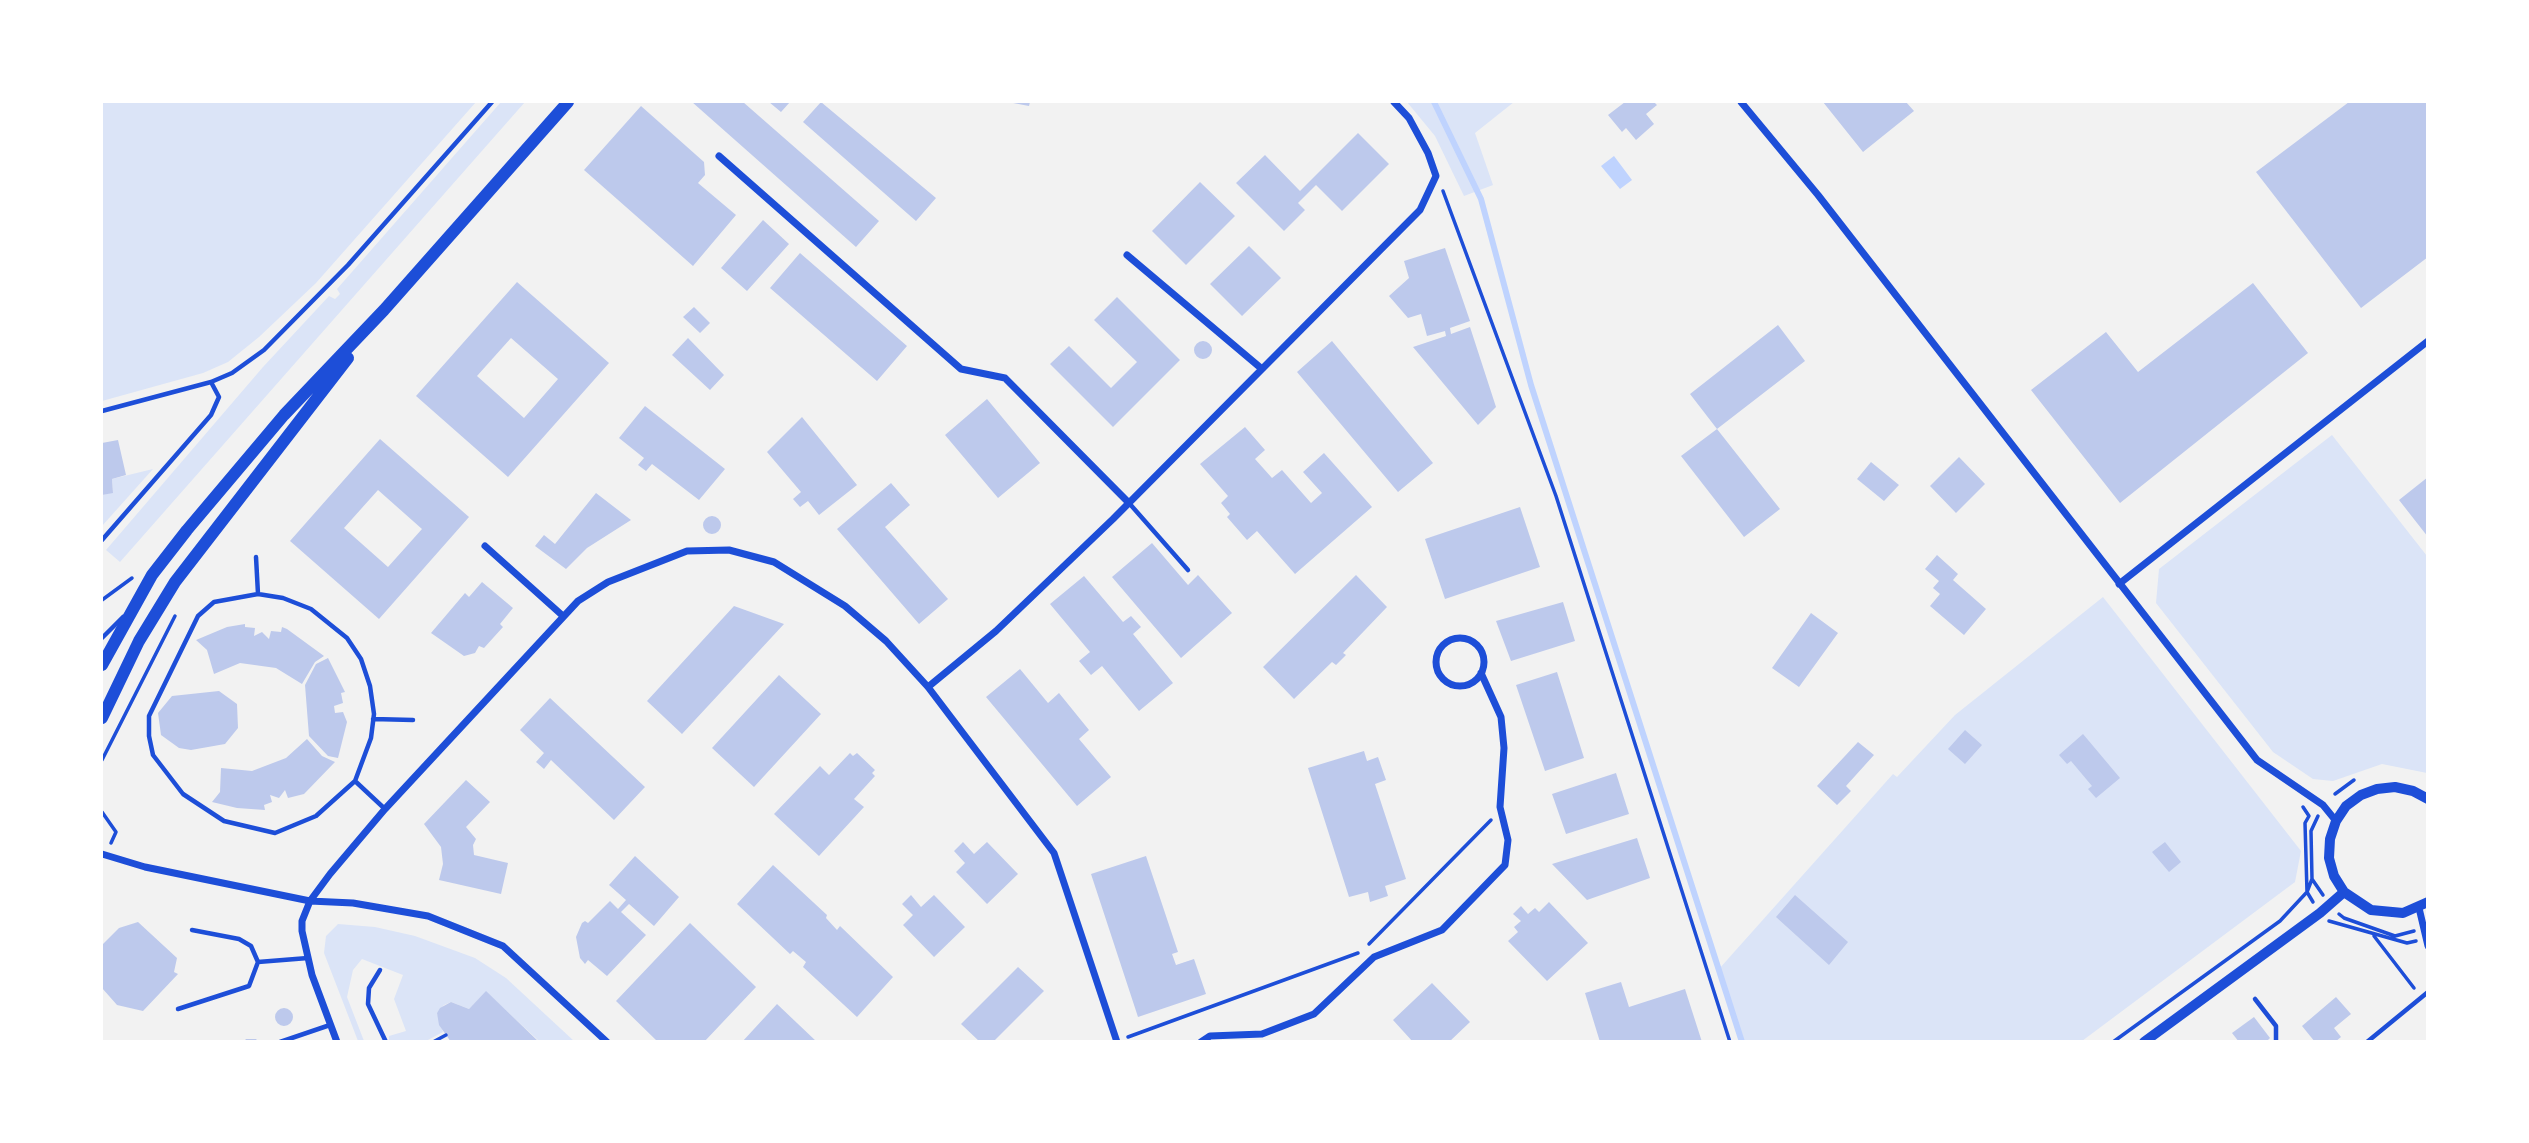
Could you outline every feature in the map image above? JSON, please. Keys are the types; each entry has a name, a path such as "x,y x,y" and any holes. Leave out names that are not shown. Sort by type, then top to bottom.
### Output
{"main road":[{"path":"102,665 133,606 172,549 284,415 384,310 568,102"},
{"path":"102,718 139,641 175,582 384,310"}],"street":[{"path":"928,687 996,631 1129,503 1420,210 1436,176 1428,153 1409,118 1394,102"},
{"path":"1741,102 1818,195 2257,760 2323,805 2336,821"},
{"path":"719,156 961,369 1005,378 1129,503"},
{"path":"1127,255 1262,369"},
{"path":"2119,584 2427,341"},
{"path":"485,546 563,616"},
{"path":"337,1041 309,958 302,921 310,901 385,809 578,601 608,582 687,551 729,550 774,562 845,606 886,641 928,687 1054,853 1117,1041"},
{"path":"1201,1041 1210,1036 1262,1034 1314,1014 1374,957 1442,930 1505,865 1508,840 1500,811 1504,748 1501,717 1481,673 1484,659 1472,641 1455,638 1448,641 1437,654 1438,670 1448,683 1463,686 1481,673"},
{"path":"2427,799 2413,791 2395,787 2377,789 2346,806 2329,839 2329,858 2334,876 2344,892 2371,910 2403,913 2423,905 2422,929 2427,946"},
{"path":"104,855 310,901 353,903 428,916 503,946 607,1041"},
{"path":"2144,1041 2344,892"}],"lane":[{"path":"102,411 211,382 232,373 295,321 492,102"},
{"path":"102,540 211,415 219,397 211,382"},
{"path":"1129,503 1188,570"},
{"path":"256,557 258,594"},
{"path":"258,594 283,598 311,609 347,638 361,659 370,686 373,719 371,738 355,781 316,816 275,833 225,821 183,794 153,755 149,716 198,616 214,603 258,594"},
{"path":"102,638 133,606"},
{"path":"373,719 413,720"},
{"path":"355,781 385,809"},
{"path":"178,1009 249,986 258,962 251,946 239,939 192,930"},
{"path":"258,962 309,958"},
{"path":"380,970 369,988 368,1004 386,1041"},
{"path":"2367,1041 2427,992"},
{"path":"2255,999 2276,1026 2276,1041"},
{"path":"280,1041 330,1025"},
{"path":"246,1041 256,1041"}],"path":[{"path":"1436,176 1455,216 1556,496 1730,1041"},
{"path":"2113,1041 2280,921 2307,892 2312,879 2311,831 2323,805 2348,782 2358,779"},
{"path":"1117,1041 1361,952 1500,811"},
{"path":"102,813 116,832 104,855"},
{"path":"2312,879 2344,918 2395,936 2422,929"},
{"path":"2372,934 2420,996"},
{"path":"433,1041 446,1035"}],"shaded area":[{"path":"102,102 476,102 316,283 259,337 228,362 203,373 102,401"},
{"path":"501,102 525,102 120,562 106,550 263,367 329,296 335,299 340,294 337,289"},
{"path":"1407,102 1514,102 1475,133 1493,185 1464,196 1435,136"},
{"path":"2332,435 2427,556 2427,773 2382,764 2333,781 2313,779 2273,752 2156,603 2159,569"},
{"path":"153,469 102,526 102,495 113,492 112,479"},
{"path":"2103,597 2301,851 2295,882 2082,1041 1742,1041 1719,969 1893,774 1897,777 1955,715"},
{"path":"338,924 375,927 415,936 475,958 506,978 574,1041 539,1041 486,992 469,1009 451,1002 444,1005 437,1013 443,1032 426,1041 389,1041 389,1036 406,1031 394,999 403,975 362,959 353,970 347,997 364,1041 358,1041 324,953 326,936"}],"water":[{"path":"1614,156 1632,180 1620,189 1601,166"}],"building":[{"path":"692,102 743,102 879,221 856,247"},
{"path":"769,102 790,102 781,112"},
{"path":"821,102 936,198 916,221 803,122"},
{"path":"1008,102 1030,102 1029,106"},
{"path":"1625,102 1654,102 1657,105 1646,114 1654,124 1636,140 1626,128 1622,132 1608,115"},
{"path":"1823,102 1906,102 1914,111 1863,152"},
{"path":"2349,102 2428,102 2428,257 2361,308 2256,172"},
{"path":"641,106 704,162 705,175 698,183 736,215 693,266 584,170"},
{"path":"1358,133 1389,164 1342,211 1316,185 1298,203 1305,210 1284,231 1236,183 1265,155 1300,191"},
{"path":"1200,182 1235,216 1186,265 1152,231"},
{"path":"763,220 789,244 747,291 721,268"},
{"path":"1249,246 1281,278 1242,316 1210,284"},
{"path":"1445,248 1470,321 1450,328 1451,334 1470,327 1496,407 1478,425 1413,347 1446,336 1445,331 1427,336 1421,314 1408,318 1389,296 1409,278 1404,261"},
{"path":"800,253 907,346 877,381 770,288"},
{"path":"517,282 609,363 508,477 416,396","holes":["511,338 558,379 524,418 477,376"]},
{"path":"2253,283 2308,353 2120,503 2031,390 2106,332 2138,372"},
{"path":"1117,297 1180,360 1113,427 1050,364 1069,346 1111,388 1137,362 1094,320"},
{"path":"694,307 710,323 700,333 683,317"},
{"path":"1778,325 1805,361 1717,429 1690,394"},
{"path":"688,338 724,375 710,390 672,355"},
{"path":"1203,341 1209,344 1212,350 1209,356 1203,359 1197,356 1194,350 1197,344"},
{"path":"1332,341 1433,463 1398,492 1297,372"},
{"path":"987,399 1040,463 998,498 945,435"},
{"path":"645,406 725,469 699,500 652,464 646,471 638,465 644,458 619,438"},
{"path":"802,417 857,485 819,515 808,501 800,507 793,499 801,492 767,452"},
{"path":"1245,427 1265,450 1255,459 1272,478 1282,470 1311,503 1322,493 1303,472 1324,453 1372,507 1295,574 1257,531 1247,540 1227,517 1230,514 1221,503 1228,496 1200,464"},
{"path":"1717,429 1780,509 1744,537 1681,456"},
{"path":"380,439 469,517 379,619 290,541","holes":["378,490 422,529 388,567 344,528"]},
{"path":"118,440 126,475 112,479 113,493 102,495 102,443"},
{"path":"1959,457 1985,484 1956,513 1930,486"},
{"path":"1871,462 1899,485 1884,501 1857,479"},
{"path":"2428,477 2428,537 2399,500"},
{"path":"891,483 910,505 885,527 948,599 919,624 837,529"},
{"path":"596,493 631,520 587,548 566,569 535,546 544,535 555,544"},
{"path":"1520,507 1540,567 1445,599 1425,539"},
{"path":"712,516 718,519 721,525 718,531 712,534 706,531 703,525 706,519"},
{"path":"1152,543 1188,585 1198,575 1232,613 1181,658 1112,577"},
{"path":"1937,555 1958,574 1953,580 1986,609 1964,635 1930,606 1940,594 1933,588 1939,581 1925,569"},
{"path":"1356,575 1387,607 1343,653 1346,655 1336,665 1332,662 1294,699 1263,667"},
{"path":"1084,576 1123,622 1131,616 1141,627 1133,634 1173,683 1139,711 1102,666 1091,675 1079,661 1090,652 1050,604"},
{"path":"482,582 513,608 500,624 503,627 484,648 479,646 475,653 464,656 431,633 465,593 469,597"},
{"path":"1563,602 1575,641 1511,661 1496,621"},
{"path":"734,606 784,624 682,734 647,701"},
{"path":"1811,613 1838,633 1799,687 1772,668"},
{"path":"245,624 245,627 255,628 254,636 262,632 269,639 271,631 281,632 282,627 287,629 324,656 315,662 302,684 276,668 240,663 214,674 207,650 196,640 227,627"},
{"path":"328,658 345,692 341,693 343,703 334,706 335,713 343,712 347,722 338,758 328,756 309,736 305,685 316,664"},
{"path":"1020,669 1048,703 1059,693 1089,730 1079,739 1111,777 1077,806 986,697"},
{"path":"1557,672 1584,758 1545,771 1516,685"},
{"path":"779,675 821,714 754,787 712,748"},
{"path":"219,691 237,704 238,728 225,744 191,750 179,748 161,735 158,713 172,696"},
{"path":"550,698 645,787 614,820 551,760 544,769 536,762 544,753 520,730"},
{"path":"1965,730 1982,745 1965,764 1948,749"},
{"path":"2083,734 2120,778 2096,798 2088,789 2092,786 2071,761 2067,764 2059,755"},
{"path":"307,739 322,756 335,762 304,794 288,798 285,790 279,798 270,795 272,802 264,805 265,810 237,808 212,802 220,792 221,768 252,771 286,758"},
{"path":"1858,742 1874,755 1846,786 1851,791 1837,805 1817,786"},
{"path":"1364,751 1367,761 1378,757 1386,780 1375,784 1406,879 1385,886 1388,896 1370,902 1368,892 1349,897 1308,768"},
{"path":"850,753 853,756 857,753 875,770 872,773 875,776 854,799 864,807 819,856 774,814 820,766 829,775"},
{"path":"1616,773 1629,814 1566,834 1552,794"},
{"path":"466,780 490,802 466,827 476,839 473,845 474,855 508,863 501,894 439,880 443,864 441,847 424,824"},
{"path":"1637,838 1650,878 1587,900 1552,864"},
{"path":"963,842 974,854 987,842 1018,874 987,904 956,872 965,863 954,851"},
{"path":"2165,842 2181,862 2169,872 2152,852"},
{"path":"635,856 679,897 654,926 629,904 621,912 646,935 607,976 588,960 585,964 580,958 576,937 582,923 588,923 610,901 618,909 626,900 609,885"},
{"path":"1146,856 1178,952 1172,954 1176,965 1194,959 1206,994 1138,1017 1091,874"},
{"path":"773,865 827,915 826,918 837,930 840,926 893,977 857,1017 803,967 806,962 793,951 790,954 737,904"},
{"path":"911,895 921,907 934,895 965,927 934,957 903,925 913,915 902,904"},
{"path":"1795,895 1848,942 1829,965 1776,917"},
{"path":"1549,902 1588,943 1547,981 1508,941 1518,932 1514,927 1521,921 1513,914 1521,906 1528,914 1535,908 1539,912"},
{"path":"138,922 177,958 174,972 178,974 143,1011 117,1005 102,988 102,945 119,928"},
{"path":"690,923 756,987 704,1042 658,1042 616,1001"},
{"path":"1018,967 1044,991 993,1042 980,1042 961,1024"},
{"path":"1621,982 1629,1007 1685,989 1702,1042 1600,1042 1585,993"},
{"path":"1432,983 1470,1022 1449,1042 1413,1042 1393,1020"},
{"path":"486,991 539,1042 451,1042 439,1025 437,1013 440,1008 451,1002 469,1009"},
{"path":"2336,997 2351,1014 2334,1028 2341,1037 2335,1042 2315,1042 2302,1026"},
{"path":"777,1004 817,1042 742,1042"},
{"path":"284,1008 290,1011 293,1017 290,1023 284,1026 278,1023 275,1017 278,1011"},
{"path":"2254,1017 2270,1038 2266,1042 2239,1042 2232,1033"}],"waterway":[{"path":"1434,102 1481,199 1531,385 1742,1042"}]}
